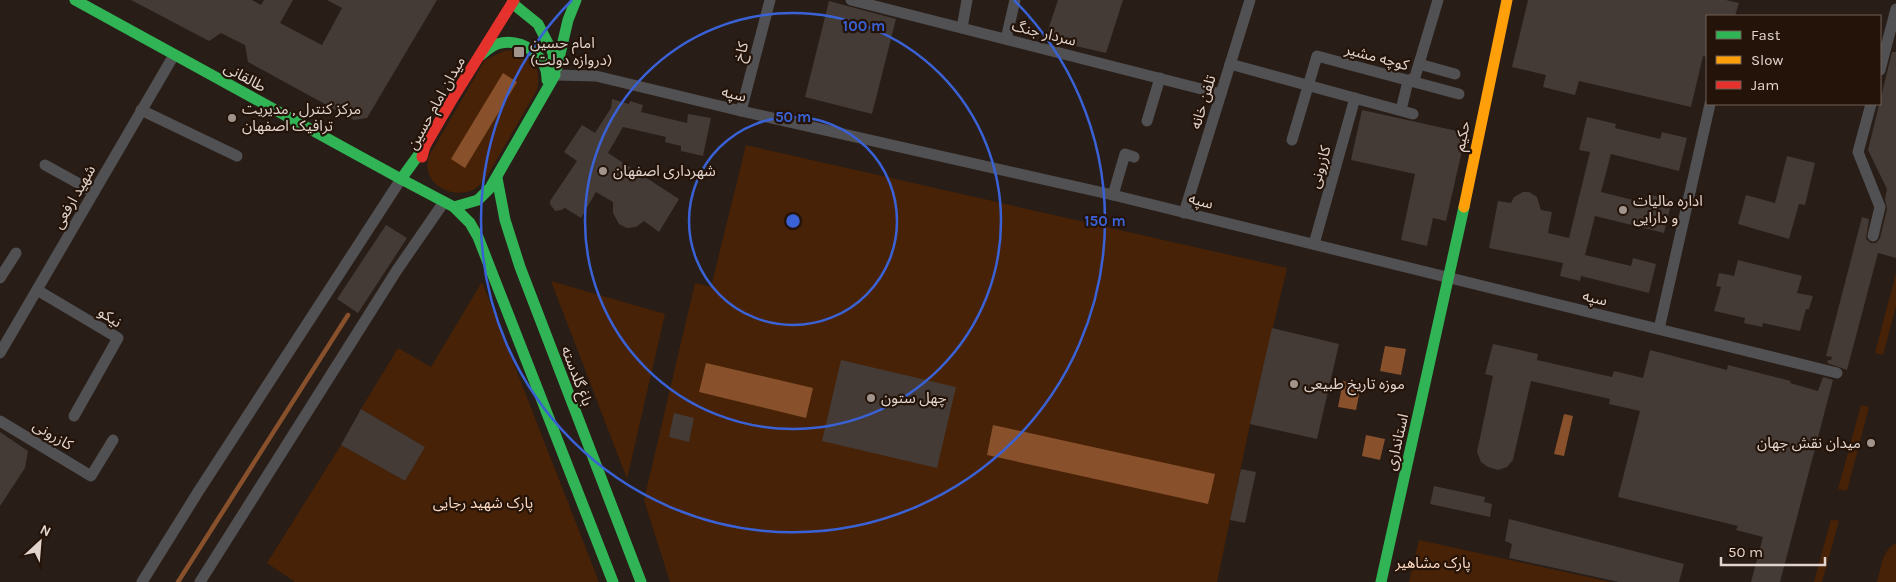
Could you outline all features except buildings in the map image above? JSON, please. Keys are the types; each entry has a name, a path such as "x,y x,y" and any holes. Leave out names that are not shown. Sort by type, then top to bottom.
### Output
{"main road":[{"name":"طالقانی","path":"76,0 425,191"},
{"path":"555,75 568,20 576,0"},
{"name":"حکیم","path":"1449,278 1506,0"},
{"name":"میدان امام حسین","path":"425,191 419,172 425,146 511,1 538,24 553,53 555,75 497,178 484,195 478,200 449,205"},
{"name":"میدان امام حسین","path":"478,57 493,46 502,43 512,42 531,49 539,56 548,75 543,97"},
{"path":"401,179 425,146"},
{"name":"باغ گلدسته","path":"497,178 505,220 520,267 532,338 613,582"},
{"path":"425,191 449,205"},
{"name":"باغ گلدسته","path":"449,205 470,222 532,338 641,582"},
{"name":"استانداری","path":"1381,582 1449,278"}],"street":[{"name":"کاخ","path":"741,111 770,0"},
{"path":"962,28 968,0"},
{"path":"1006,39 1015,0"},
{"name":"تلفن خانه","path":"1184,213 1250,0"},
{"path":"1401,110 1408,81 1415,77 1438,0"},
{"name":"سردار جنگ","path":"856,1 1221,94"},
{"path":"1881,66 1896,9"},
{"name":"شهید ارفعی","path":"0,354 174,55"},
{"name":"كوچه مشير","path":"1307,85 1317,56 1458,94"},
{"path":"1230,64 1413,114"},
{"path":"1419,64 1455,74"},
{"name":"سپه","path":"555,75 596,76 741,111 1113,195 1838,373"},
{"path":"1147,121 1160,78"},
{"path":"1292,140 1307,85"},
{"name":"کازرونی","path":"1314,244 1355,98"},
{"path":"1659,329 1710,105"},
{"path":"1871,105 1858,152 1880,207 1873,236"},
{"path":"141,110 237,156"},
{"path":"1113,195 1125,154 1134,156"},
{"path":"44,165 94,192"},
{"path":"142,582 198,492 401,179"},
{"path":"200,582 397,270 449,205"},
{"path":"0,278 16,253"},
{"name":"نیکو","path":"37,290 118,338 74,416"},
{"name":"کازرونی","path":"0,421 90,476 113,440"}],"green space":[{"path":"513,50 526,56 535,65 538,76 537,90 485,180 474,189 465,192 457,193 441,188 430,176 428,159 430,154 485,60 504,51"},
{"path":"746,145 1287,268 1250,424 1217,582 670,582 644,500 695,283 711,287"},
{"path":"1896,273 1896,306 1883,355 1875,353"},
{"path":"551,281 665,314 627,479"},
{"name":"پارک شهید رجایی","path":"482,282 599,582 295,582 267,563 341,445 405,481 425,447 361,409 398,348 431,367"},
{"path":"1861,405 1869,407 1847,491 1838,489"},
{"path":"1831,519 1839,521 1822,582 1814,582"},
{"name":"پارک مشاهیر","path":"1419,540 1611,582 1409,582"},
{"path":"1896,543 1896,582 1877,582 1885,555 1891,546"}],"shaded area":[{"path":"503,73 517,82 465,168 451,159"},
{"path":"1385,346 1406,349 1401,375 1380,371"},
{"path":"706,363 813,388 806,418 699,392"},
{"path":"1343,381 1361,385 1356,410 1338,407"},
{"path":"1564,414 1573,416 1564,456 1554,454"},
{"path":"993,425 1215,474 1208,504 987,455"},
{"path":"1366,435 1385,439 1380,460 1362,456"}],"waterway":[{"path":"178,582 348,315"}],"traffic: fast":[{"path":"75,0 401,179"},
{"path":"557,67 568,20 576,0"},
{"path":"425,146 401,179 454,207 478,200 490,188 555,75 553,53 538,24 512,3"},
{"path":"481,55 498,44 510,42 526,47 539,57 546,72 547,80"},
{"path":"497,178 505,220 520,267 641,582"},
{"path":"454,207 470,223 478,237 613,582"},
{"path":"1381,582 1464,207"}],"traffic: slow":[{"path":"1464,207 1507,0"}],"traffic: jam":[{"path":"422,157 425,146 453,98 514,0"}],"place":[{"name":"امام حسین (دروازه دولت)","path":"519,52"},
{"name":"مرکز کنترل , مدیریت ترافیک اصفهان","path":"232,118"},
{"name":"شهرداری اصفهان","path":"603,171"},
{"name":"اداره مالیات و دارایی","path":"1623,210"},
{"name":"موزه تاریخ طبیعی","path":"1294,384"},
{"name":"چهل ستون","path":"871,398"},
{"name":"میدان نقش جهان","path":"1871,443"}]}
